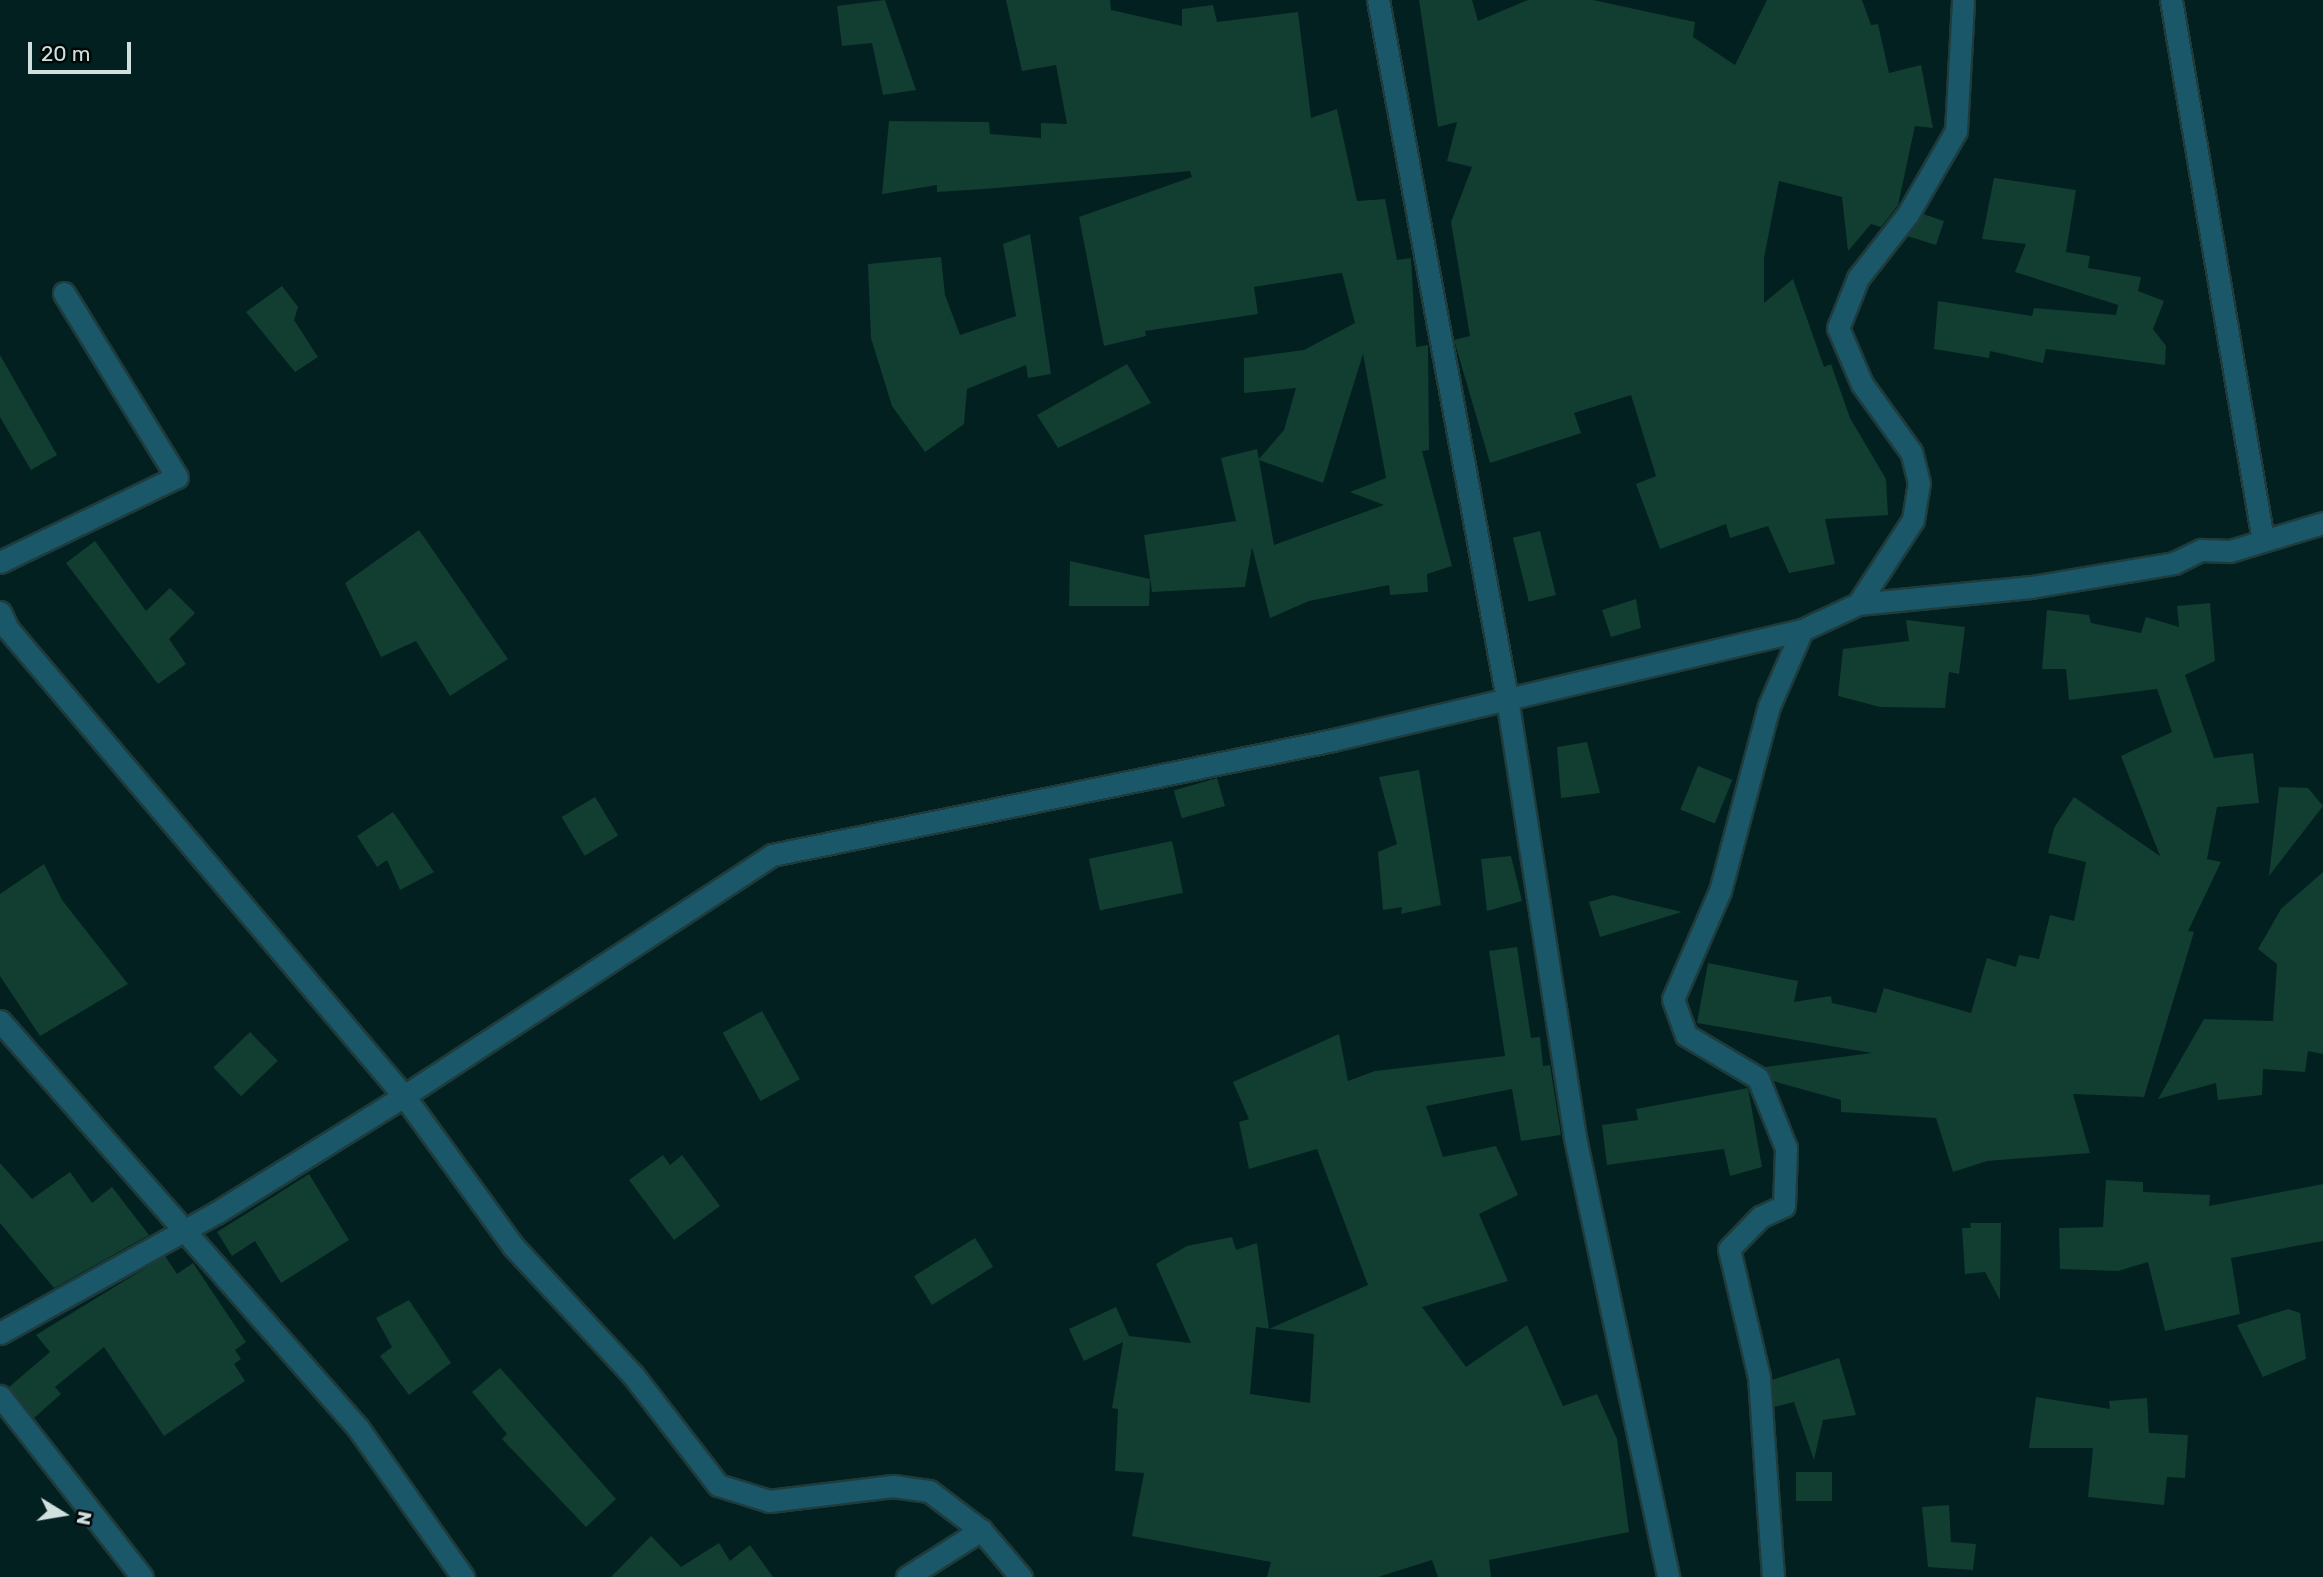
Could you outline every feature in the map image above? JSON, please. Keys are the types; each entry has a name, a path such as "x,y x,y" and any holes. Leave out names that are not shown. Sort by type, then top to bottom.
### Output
{"street":[{"path":"1378,0 1507,698 1575,1138 1668,1577"},
{"path":"1858,604 1913,520 1919,483 1911,452 1862,384 1838,328 1858,278 1908,214 1956,131 1964,0"},
{"path":"2171,0 2263,540"},
{"path":"0,562 177,477 64,293"},
{"path":"0,1333 181,1233 404,1096 772,855 1507,698 1802,630 1858,604 2031,587 2263,540 2323,523"},
{"path":"0,612 8,629 404,1096 513,1246 633,1375 718,1485 769,1501 893,1486 929,1491 981,1530 1021,1577"},
{"path":"1773,1577 1759,1377 1729,1249 1760,1217 1784,1206 1786,1148 1758,1078 1686,1035 1673,999 1720,891 1769,706 1802,630"},
{"path":"0,1021 181,1233 358,1429 463,1577"},
{"path":"0,1396 142,1577"},
{"path":"908,1577 981,1530"}],"building":[{"path":"885,0 916,90 883,95 872,43 842,46 837,6"},
{"path":"1006,0 1110,0 1111,10 1182,26 1182,9 1213,5 1217,22 1298,12 1311,118 1337,109 1357,201 1385,199 1397,260 1411,258 1416,347 1428,345 1429,450 1422,451 1452,566 1427,574 1428,592 1390,595 1389,585 1309,601 1270,618 1252,547 1245,587 1152,592 1144,535 1236,521 1221,458 1257,449 1259,459 1284,430 1296,388 1244,393 1244,358 1304,350 1355,323 1342,273 1254,287 1258,314 1145,331 1146,336 1104,346 1079,217 1192,177 1190,171 937,192 937,185 882,194 889,121 989,122 990,134 1041,138 1041,123 1067,124 1056,65 1022,71","holes":["1363,354 1386,478 1350,492 1384,505 1274,545 1259,460 1323,483"]},
{"path":"1419,0 1472,0 1478,21 1528,0 1593,0 1695,22 1693,37 1735,65 1767,0 1862,0 1871,25 1878,24 1889,73 1921,65 1933,128 1915,126 1898,205 1881,227 1871,224 1848,251 1842,197 1779,181 1764,258 1764,303 1793,279 1824,367 1831,364 1850,418 1886,479 1888,515 1825,519 1835,564 1789,573 1768,526 1730,538 1726,524 1660,549 1636,484 1656,476 1631,395 1574,413 1581,433 1490,463 1454,340 1470,336 1451,222 1472,167 1447,161 1457,122 1438,127"},
{"path":"1994,178 2076,190 2066,252 2090,256 2088,268 2141,277 2138,291 2164,301 2153,329 2166,346 2165,365 2046,349 2043,363 1990,351 1989,358 1934,349 1938,301 2032,316 2034,308 2116,315 2118,305 2015,272 2026,244 1982,239"},
{"path":"1923,214 1944,221 1936,245 1907,236"},
{"path":"1030,234 1051,374 1028,378 1026,365 967,389 964,424 925,452 892,406 871,338 868,264 941,257 945,295 960,335 1016,316 1003,244"},
{"path":"282,286 298,307 294,320 318,357 295,372 246,312"},
{"path":"0,355 57,455 31,470 0,417"},
{"path":"1127,364 1151,403 1058,448 1037,415"},
{"path":"419,530 508,659 450,696 416,641 381,657 345,583"},
{"path":"1540,531 1556,595 1529,602 1513,538"},
{"path":"95,541 146,611 170,588 195,613 169,639 186,664 158,684 66,563"},
{"path":"1070,561 1150,579 1149,606 1069,606"},
{"path":"1636,599 1641,628 1611,637 1602,610"},
{"path":"2210,603 2215,661 2185,675 2214,758 2253,753 2259,803 2217,807 2207,859 2221,862 2188,931 2194,932 2144,1097 2073,1094 2090,1153 1987,1161 1953,1172 1936,1118 1841,1112 1841,1100 1773,1081 1765,1067 1872,1053 1697,1023 1708,963 1798,981 1794,1002 1831,996 1832,1003 1876,1013 1884,988 1971,1013 1987,958 2016,967 2019,955 2039,959 2050,915 2074,921 2086,862 2048,853 2054,828 2074,797 2160,856 2121,756 2172,732 2157,689 2069,700 2066,669 2042,669 2047,610 2089,615 2091,623 2141,633 2146,617 2179,627 2177,606"},
{"path":"1906,620 1965,627 1959,674 1949,672 1945,708 1880,707 1838,696 1843,649 1909,641"},
{"path":"1587,742 1600,793 1561,798 1557,747"},
{"path":"1698,766 1732,780 1715,823 1680,810"},
{"path":"1419,770 1441,905 1401,914 1402,907 1383,910 1378,852 1397,844 1379,777"},
{"path":"1217,778 1225,806 1182,818 1174,790"},
{"path":"2279,787 2308,788 2323,806 2269,876"},
{"path":"595,797 618,836 585,856 562,817"},
{"path":"393,812 434,872 400,890 387,860 377,867 357,836"},
{"path":"1172,841 1183,893 1100,911 1089,859"},
{"path":"1511,856 1522,901 1487,911 1481,859"},
{"path":"44,864 62,900 128,984 40,1036 0,976 0,894"},
{"path":"2323,872 2323,1054 2308,1051 2305,1072 2263,1069 2262,1095 2218,1100 2216,1083 2158,1099 2204,1019 2273,1021 2277,964 2258,949 2281,909"},
{"path":"1613,895 1682,912 1600,937 1589,902"},
{"path":"1517,947 1531,1038 1540,1037 1543,1066 1550,1065 1561,1135 1521,1141 1512,1089 1426,1106 1443,1157 1496,1146 1518,1195 1479,1214 1508,1281 1422,1307 1466,1367 1527,1325 1563,1406 1597,1394 1617,1439 1629,1532 1489,1560 1491,1577 1438,1577 1432,1560 1378,1577 1267,1577 1271,1562 1132,1536 1144,1473 1115,1471 1118,1409 1112,1408 1123,1342 1084,1361 1069,1329 1116,1307 1129,1336 1191,1343 1156,1264 1187,1246 1232,1237 1236,1250 1257,1243 1269,1329 1256,1327 1250,1394 1310,1403 1314,1334 1270,1329 1368,1285 1317,1149 1249,1169 1239,1122 1249,1119 1233,1082 1339,1034 1348,1081 1375,1071 1505,1056 1489,951"},
{"path":"762,1011 800,1079 760,1101 723,1033"},
{"path":"250,1032 278,1061 241,1096 213,1067"},
{"path":"1748,1088 1762,1167 1730,1176 1724,1149 1607,1165 1602,1125 1638,1120 1636,1109"},
{"path":"663,1155 670,1165 682,1155 720,1206 674,1240 629,1180"},
{"path":"0,1163 32,1199 70,1172 92,1203 112,1187 149,1235 54,1288 0,1223"},
{"path":"309,1174 349,1240 281,1283 255,1241 232,1256 217,1232"},
{"path":"2106,1180 2143,1182 2143,1192 2210,1195 2209,1206 2323,1184 2323,1241 2231,1258 2240,1314 2165,1331 2148,1262 2118,1271 2060,1269 2059,1228 2103,1227"},
{"path":"1970,1223 2001,1223 2000,1300 1985,1272 1965,1274 1962,1228 1971,1228"},
{"path":"975,1238 993,1267 932,1305 914,1276"},
{"path":"165,1256 177,1274 193,1263 246,1342 235,1350 241,1359 234,1364 245,1381 164,1436 104,1347 55,1387 61,1394 34,1418 9,1387 50,1352 36,1335"},
{"path":"409,1300 451,1363 409,1395 380,1356 392,1347 376,1318"},
{"path":"2288,1309 2300,1313 2306,1359 2263,1377 2237,1325"},
{"path":"1839,1358 1856,1415 1823,1420 1814,1460 1794,1402 1774,1407 1772,1380"},
{"path":"500,1368 616,1499 586,1527 502,1439 507,1434 472,1392"},
{"path":"2036,1397 2110,1409 2109,1401 2147,1398 2149,1433 2188,1435 2185,1478 2167,1477 2164,1505 2088,1497 2093,1448 2029,1448"},
{"path":"1796,1472 1832,1472 1832,1501 1796,1501"},
{"path":"1949,1505 1951,1542 1976,1544 1973,1570 1928,1567 1922,1507"},
{"path":"651,1536 681,1567 719,1543 730,1561 750,1545 773,1577 611,1577"}]}
